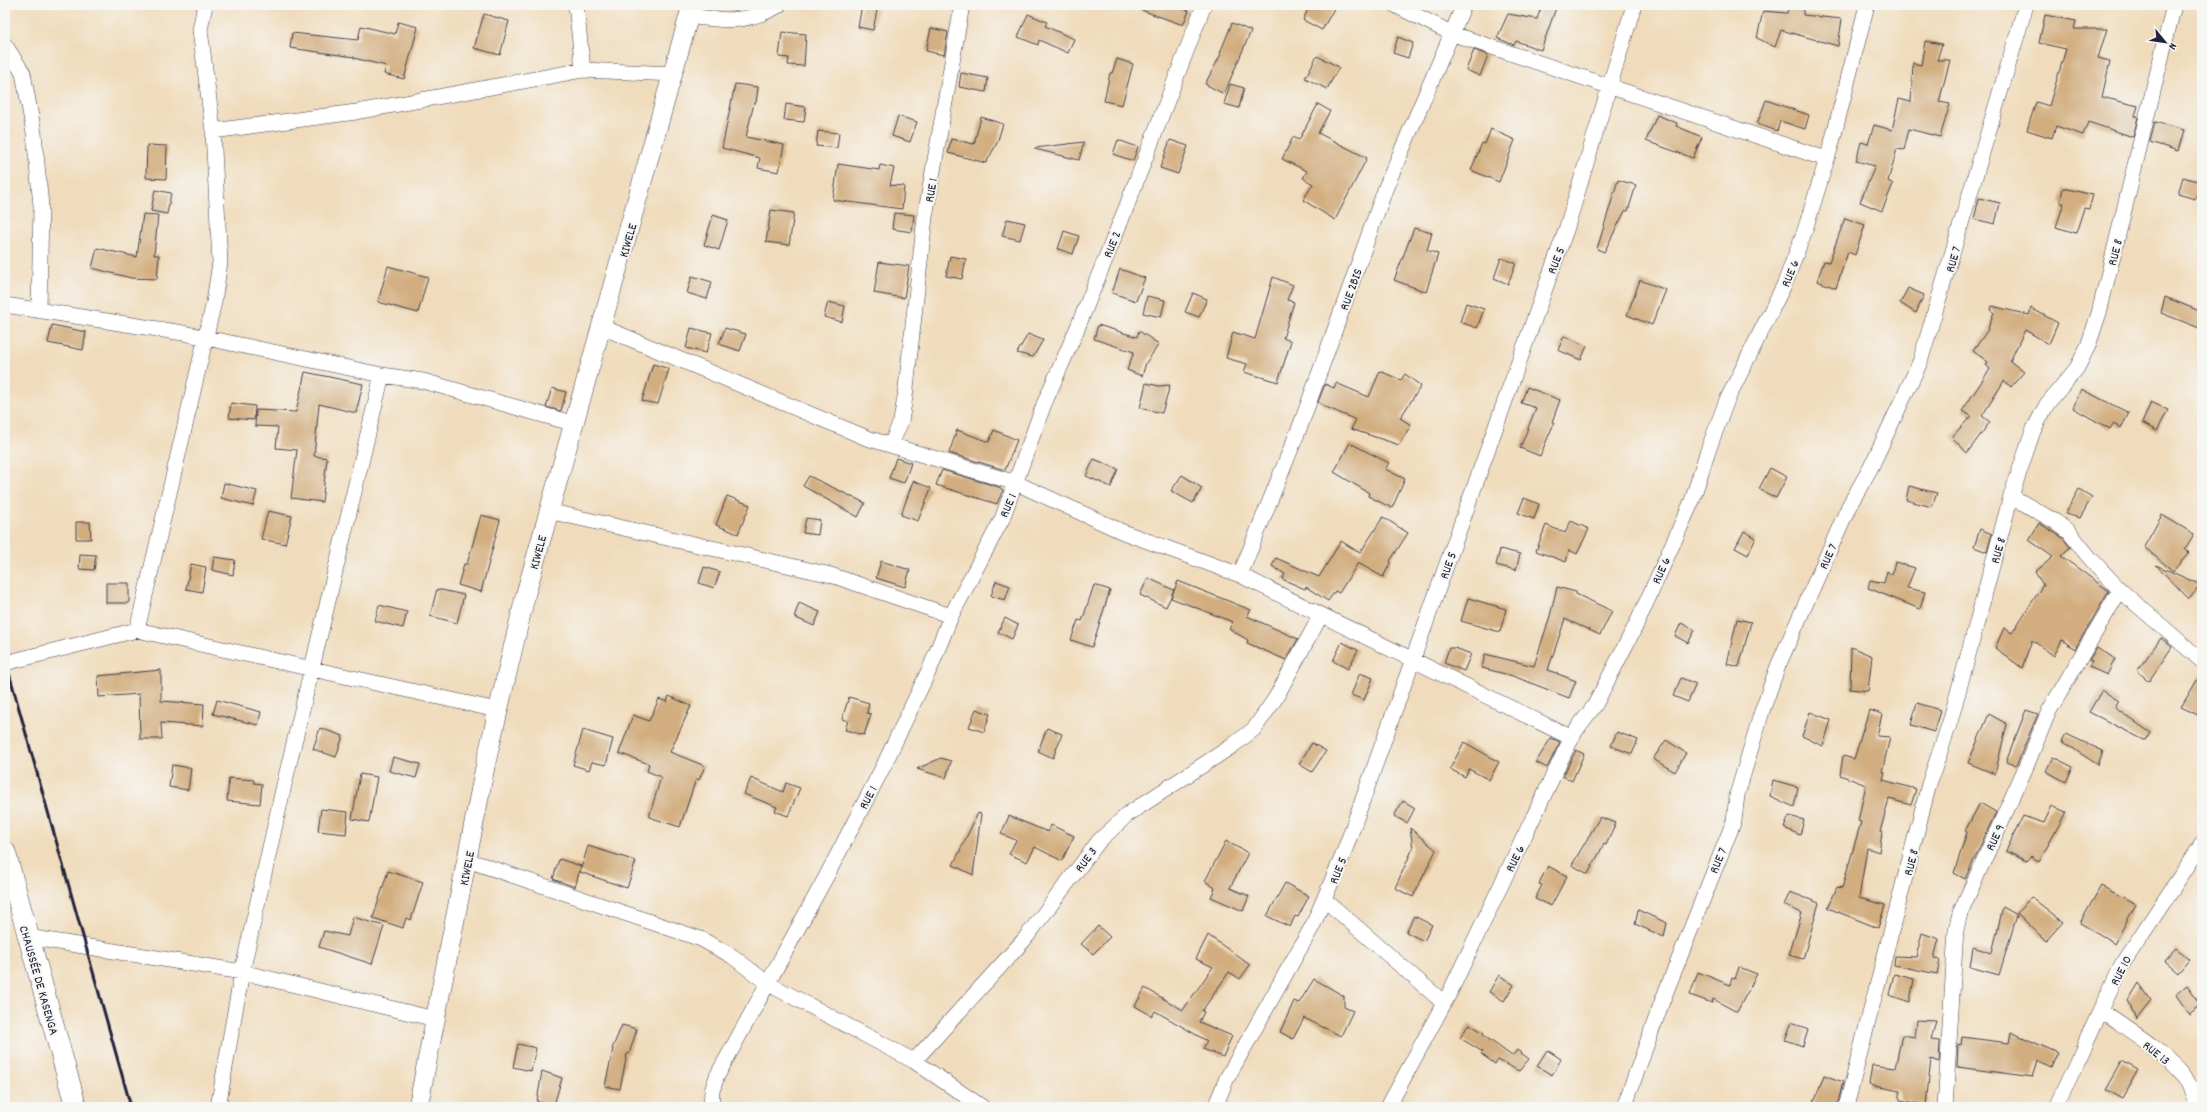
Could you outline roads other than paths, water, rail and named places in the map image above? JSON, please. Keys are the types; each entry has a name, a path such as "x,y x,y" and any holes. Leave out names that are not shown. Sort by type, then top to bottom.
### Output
{"main road":[{"name":"CHAUSSÉE DE KASENGA","path":"5,852 76,1107"}],"street":[{"path":"137,630 214,302 220,262 213,131 200,30 205,5"},
{"path":"576,5 583,70"},
{"path":"690,10 722,21 737,20 761,14 779,5"},
{"name":"RUE 1","path":"891,445 901,421 905,397 925,217 962,5"},
{"name":"RUE 2","path":"1016,483 1044,404 1123,215 1204,5"},
{"path":"1395,5 1453,34 1826,159"},
{"name":"RUE 2BIS","path":"1240,575 1301,424 1386,187 1453,34 1464,5"},
{"name":"RUE 5","path":"1214,1107 1227,1078 1326,900 1414,660 1566,230 1634,5"},
{"name":"RUE 6","path":"1388,1107 1444,1003 1572,738 1595,705 1623,650 1692,501 1707,454 1727,400 1786,283 1805,230 1826,159 1867,5"},
{"name":"RUE 7","path":"1624,1107 1663,999 1734,820 1740,788 1762,711 1778,666 1849,506 1871,467 1920,362 2026,5"},
{"name":"RUE 8","path":"1846,1107 1929,784 1950,722 2011,496 2033,431 2040,416 2047,404 2078,368 2099,313 2174,5"},
{"name":"KIWELE","path":"418,1107 497,710 548,511 575,424 674,74 690,10"},
{"path":"5,45 23,73 34,133 41,206 39,311"},
{"path":"213,131 356,112 583,70 674,74"},
{"path":"5,306 205,338 382,375 423,381 575,424"},
{"path":"602,327 825,421 891,445 1016,483 1123,532 1240,575 1572,738"},
{"path":"218,1107 242,972 382,375"},
{"name":"RUE 1","path":"711,1107 712,1091 717,1076 883,767 931,666 951,616 1002,519 1016,483"},
{"path":"2011,496 2056,522 2069,532 2089,557 2120,590 2201,657"},
{"path":"548,511 831,576 951,616"},
{"name":"RUE 9","path":"1945,1107 1956,930 1960,912 2052,705 2120,590"},
{"name":"RUE 3","path":"914,1061 1024,940 1099,841 1128,814 1232,746 1254,729 1272,705 1321,615"},
{"path":"5,663 137,630 497,710"},
{"name":"RUE 10","path":"2056,1107 2121,966 2134,944 2202,844"},
{"path":"467,860 701,939 732,956 768,983 914,1061 982,1107"},
{"path":"1326,900 1444,1003"},
{"path":"28,937 242,972 435,1019"},
{"name":"RUE 13","path":"2101,1010 2164,1057 2183,1074 2198,1107"}],"railway":[{"path":"5,659 131,1107"}]}
